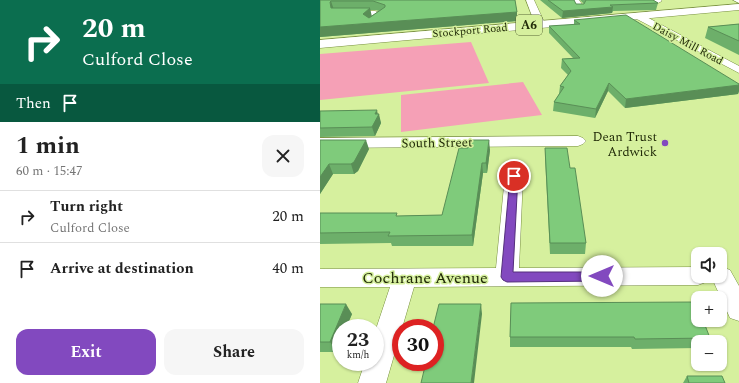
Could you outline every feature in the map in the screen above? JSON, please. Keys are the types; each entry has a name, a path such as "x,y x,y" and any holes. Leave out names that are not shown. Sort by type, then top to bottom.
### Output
{"main road":[{"path":"530,0 540,24"},
{"name":"Stockport Road","path":"320,44 739,7"}],"street":[{"path":"575,0 580,7"},
{"path":"361,13 374,3"},
{"path":"338,12 382,15 371,23"},
{"name":"Daisy Mill Road","path":"638,16 739,70"},
{"name":"South Street","path":"320,143 578,142"},
{"path":"507,277 514,176"},
{"name":"Cochrane Avenue","path":"320,278 691,276"},
{"path":"727,276 739,310"},
{"path":"372,383 405,278"}],"shaded area":[{"path":"471,42 489,83 320,100 320,54"},
{"path":"523,82 542,115 401,132 401,95"}],"building":[{"path":"320,0 515,0 517,12 320,27","holes":["373,1 385,5 385,7 369,18 363,14 370,8 331,8 330,2"]},
{"path":"548,0 574,0 576,4 584,4 586,0 653,0 658,3 610,5 613,7 563,11"},
{"path":"626,15 739,85 626,99 609,83 596,109 554,102 564,87 560,86 571,71 562,59 580,58 549,26 580,24 574,20"},
{"path":"739,24 739,41 708,27"},
{"path":"377,110 375,114 379,114 372,127 320,128 320,111"},
{"path":"320,140 366,140 354,162 351,164 329,164 320,177"},
{"path":"469,140 489,140 486,163 482,163 472,235 388,236 390,232 320,233 320,213 397,213 396,216 442,215 459,148 468,148"},
{"path":"545,148 567,148 570,168 575,168 586,243 550,243"},
{"path":"691,302 691,327 706,327 709,335 691,335 691,338 635,339 634,337 510,337 511,303"},
{"path":"320,304 346,304 340,319 332,319 332,337 330,342 320,342"},
{"path":"439,304 481,304 471,383 421,383 424,371 444,371 444,319 435,319"},
{"path":"687,376 722,376 725,383 689,383"}],"place":[{"name":"Dean Trust Ardwick","path":"665,143"}],"route":[{"path":"514,176 507,277 602,276"}]}
